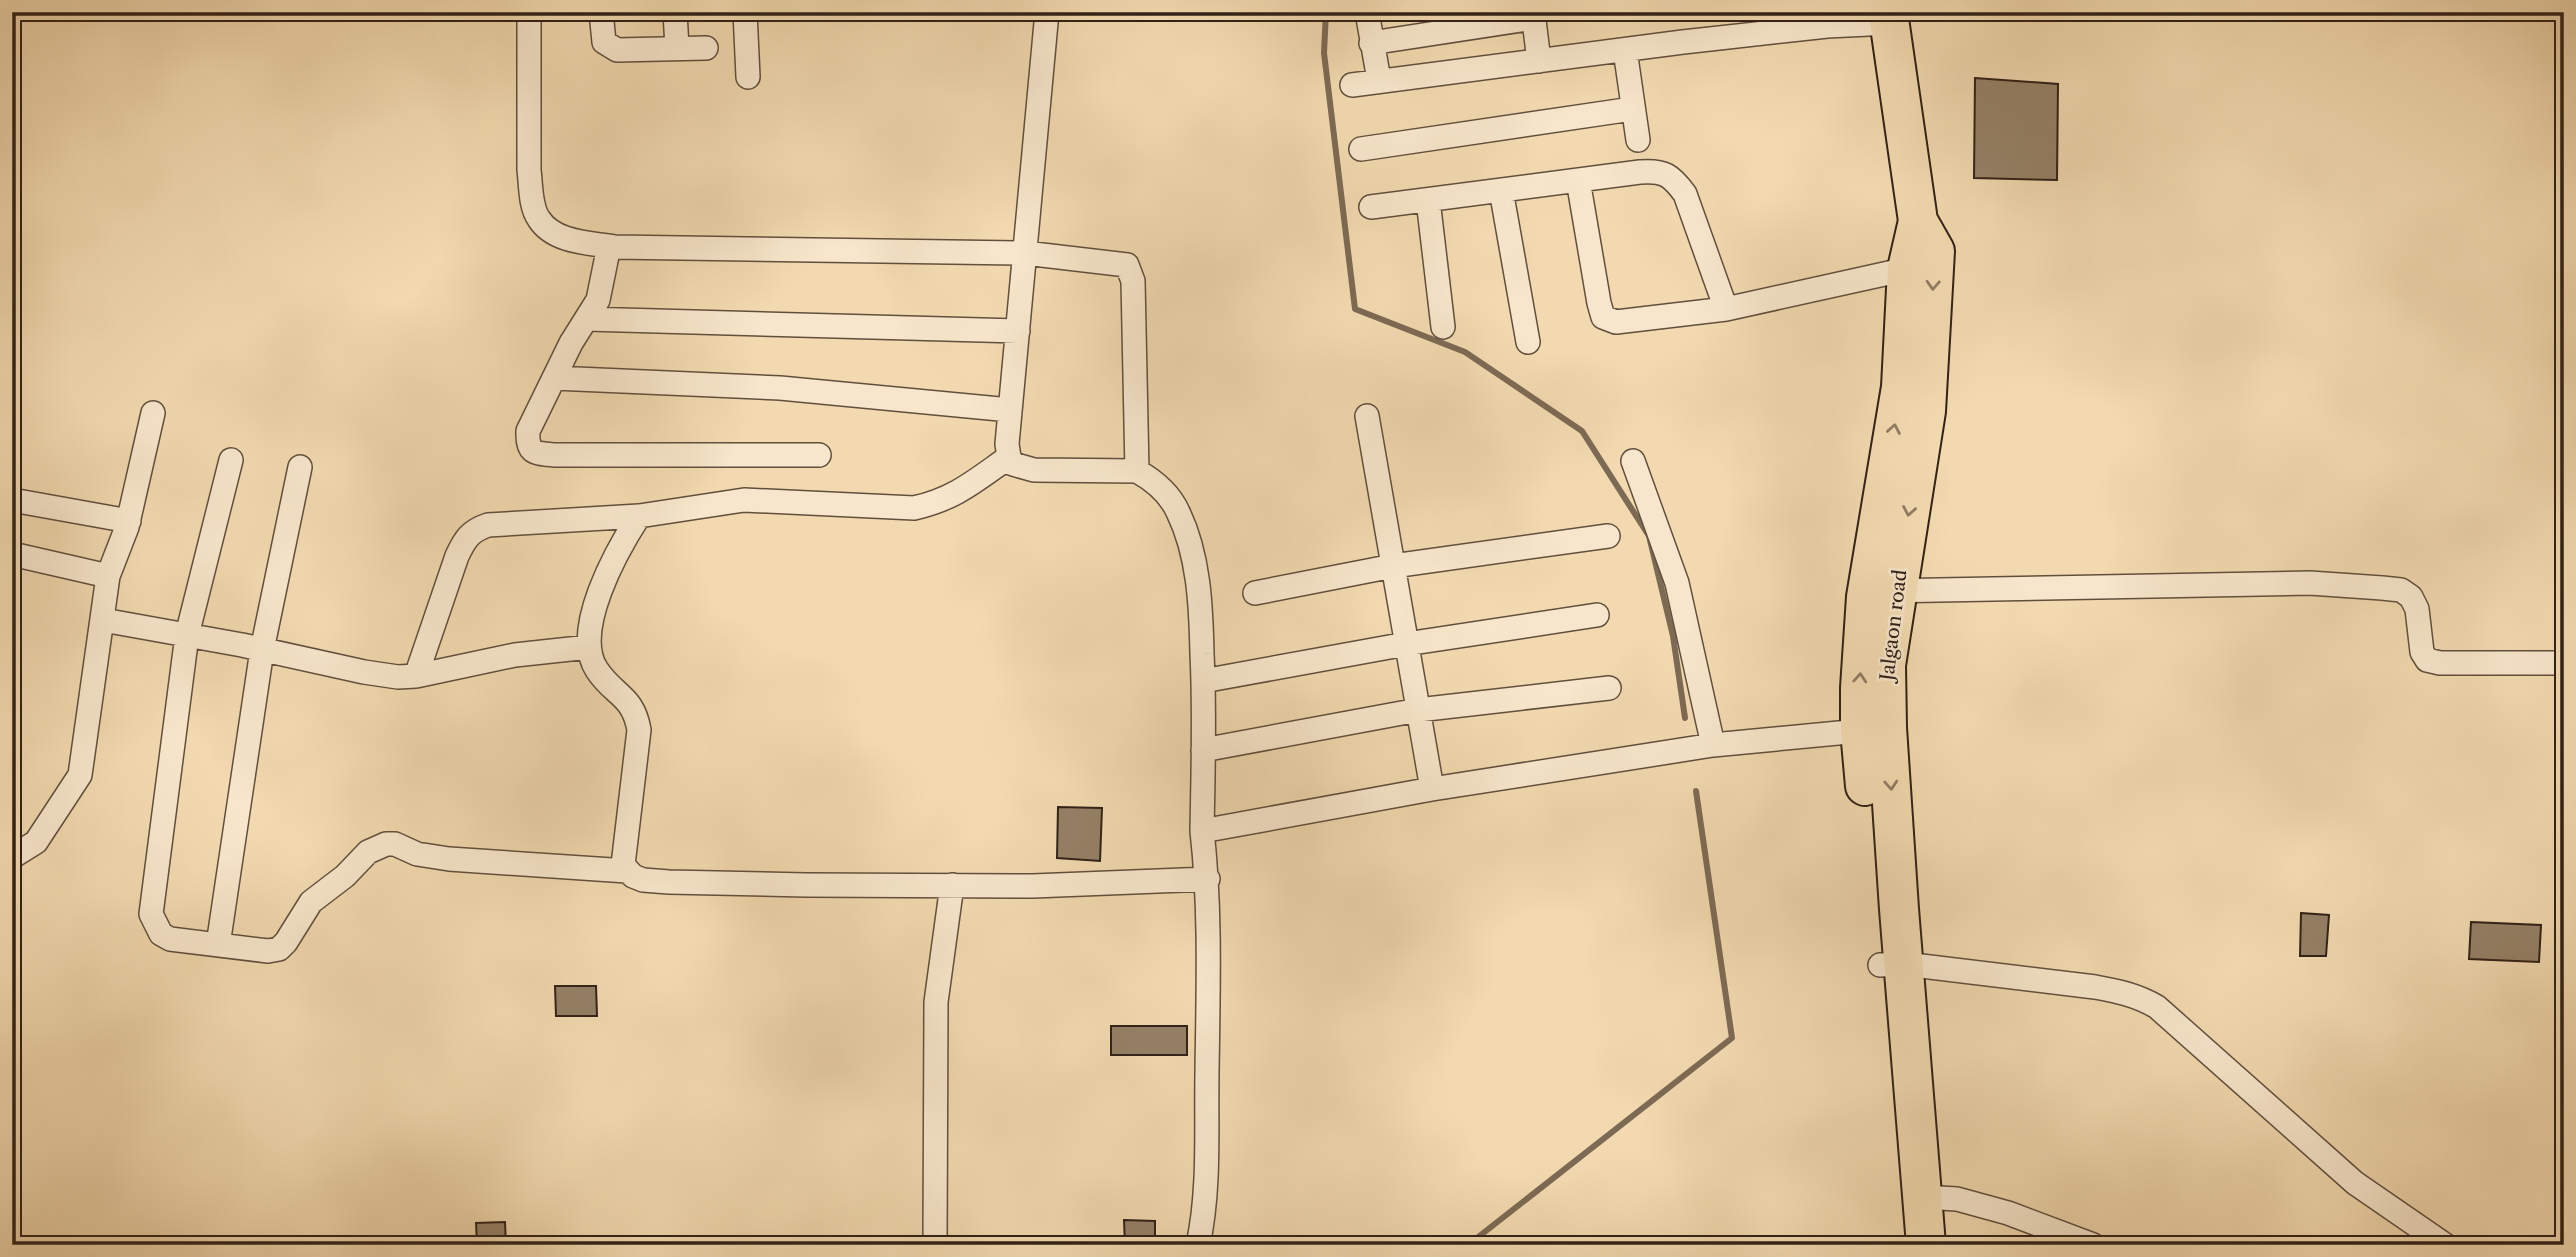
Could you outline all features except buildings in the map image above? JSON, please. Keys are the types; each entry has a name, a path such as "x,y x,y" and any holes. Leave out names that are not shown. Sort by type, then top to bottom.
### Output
{"highway":[{"name":"Jalgaon road","path":"1889,18 1918,221 1935,251 1927,397 1881,591 1886,665 1873,729 1904,1087 1914,1178 1926,1245"},
{"path":"1881,591 1902,387 1907,269 1918,221"},
{"path":"1906,1245 1914,1178"}],"street":[{"path":"529,12 529,170 539,220 555,234 572,240 609,246 1025,253 1120,262 1127,265 1131,272 1137,471"},
{"path":"601,12 604,42 617,50 706,48"},
{"path":"675,12 677,48"},
{"path":"745,12 748,77"},
{"path":"1047,12 1007,443 1013,464 1034,470 1137,471 1147,476 1177,509 1188,537 1198,582 1203,681 1202,831 1208,879 1205,1212 1198,1245"},
{"path":"1367,12 1379,80"},
{"path":"1371,43 1465,20 1533,15 1539,61"},
{"path":"1352,85 1889,18"},
{"path":"1625,50 1638,140"},
{"path":"1361,149 1632,109"},
{"path":"1371,207 1651,171 1663,172 1675,179 1685,194 1726,309"},
{"path":"1578,180 1603,317 1616,322 1726,309 1907,269"},
{"path":"1500,190 1528,342"},
{"path":"1428,200 1443,327"},
{"path":"609,246 598,300 571,343 528,431 528,445 537,454 819,455"},
{"path":"586,318 1018,331"},
{"path":"554,378 780,388 1010,410"},
{"path":"12,858 36,842 80,775 108,576 129,521 153,413"},
{"path":"1367,416 1432,789"},
{"path":"416,676 457,556 466,538 475,530 488,525 639,516 744,500 915,508 938,503 958,493 1009,457"},
{"path":"231,460 187,635 151,914 161,934 170,939 268,951 279,949 311,902 345,876 368,852 386,844 396,844 417,854 449,859 627,871 643,880 669,882 1033,886 1208,879"},
{"path":"1633,461 1677,583 1713,745"},
{"path":"218,945 262,650 300,467"},
{"path":"12,500 129,521"},
{"path":"627,871 623,865 638,723 632,705 598,673 589,647 589,631 618,548 639,516"},
{"path":"1255,593 1393,566 1608,536"},
{"path":"12,554 108,576"},
{"path":"1881,591 2310,583 2382,587 2401,590 2411,597 2417,609 2422,652 2427,660 2440,663 2564,663"},
{"path":"1203,681 1406,644 1597,615"},
{"path":"103,620 398,677 416,676 515,655 589,647"},
{"path":"1203,750 1418,710 1609,688"},
{"path":"1202,831 1432,789 1713,745 1873,729"},
{"path":"935,1245 936,1002 952,886"},
{"path":"1893,964 2095,987 2124,992 2146,1000 2355,1183 2445,1245"},
{"path":"1914,1178 1957,1199 1995,1209 2093,1245"}],"waterway":[{"path":"1326,12 1324,53 1355,309 1465,352 1582,431 1649,536 1673,636 1685,718"},
{"path":"1468,1245 1732,1038 1696,791"}]}
